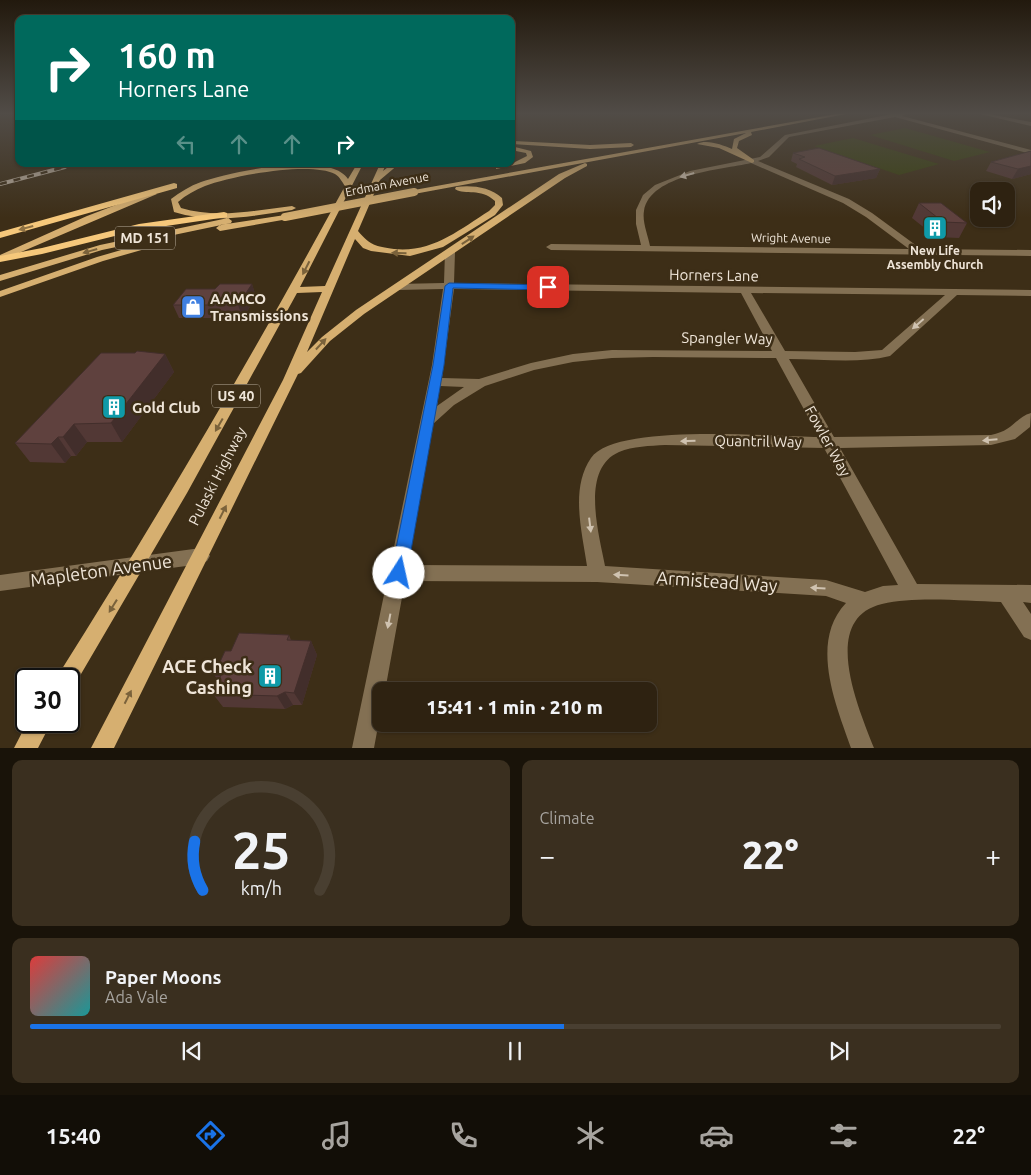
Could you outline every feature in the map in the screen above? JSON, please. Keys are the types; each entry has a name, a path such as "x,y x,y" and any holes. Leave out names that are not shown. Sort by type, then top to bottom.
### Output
{"highway":[{"path":"0,234 174,186"},
{"path":"0,258 42,251 139,227 224,215"}],"main road":[{"path":"515,149 529,152 530,157 524,162 515,164"},
{"name":"Erdman Avenue","path":"0,294 137,248 225,227 285,217 416,188 623,149"},
{"name":"Erdman Avenue","path":"0,278 117,244 170,232 292,208 651,149"},
{"path":"724,149 752,161"},
{"path":"735,149 752,161"},
{"path":"289,380 331,334 360,312 567,173 583,165 628,153"},
{"path":"0,258 90,218 174,186 247,167"},
{"name":"Pulaski Highway","path":"74,668 138,564 233,401 358,167"},
{"name":"Pulaski Highway","path":"102,748 289,380 382,167"},
{"path":"374,183 393,167"},
{"path":"416,188 502,167"},
{"path":"292,208 224,215 195,214 177,210 174,201 192,188 211,181 250,173 295,168 333,170 344,177 348,186"},
{"path":"354,232 366,246 374,249 396,253 422,251 440,245 492,213 499,205 499,200 491,193 474,189 416,188"},
{"path":"294,290 329,289"},
{"path":"25,748 34,733"}],"street":[{"path":"646,248 640,221 640,209 653,190 666,182 683,176 752,161 770,154 775,149"},
{"path":"752,161 846,201 869,215 919,252"},
{"name":"Wright Avenue","path":"552,247 1031,253"},
{"path":"363,748 399,573 438,365 449,286 450,252"},
{"name":"Horners Lane","path":"397,287 1031,293"},
{"name":"Fowler Way","path":"745,291 912,592"},
{"name":"Spangler Way","path":"428,421 449,402 480,383 546,363 573,358 612,354 855,356 886,353 955,292"},
{"name":"Spangler Way","path":"434,382 480,383"},
{"name":"Quantril Way","path":"597,574 589,519 588,488 591,472 596,461 606,453 629,444 670,441 829,443 997,440 1018,432 1031,418"},
{"name":"Mapleton Avenue","path":"0,583 201,556"},
{"name":"Armistead Way","path":"399,573 597,574 826,588 865,600"},
{"path":"863,748 844,693 837,652 841,628 849,613 865,600 883,595 912,592 1031,594"},
{"path":"1006,594 1031,630"}],"green space":[{"path":"823,149 889,149 939,164 899,175"},
{"path":"915,149 979,149 990,152 954,161"}],"building":[{"path":"822,149 880,169 835,176 799,159 805,157 793,153"},
{"path":"1031,151 1031,166 1018,169 991,162"},
{"path":"919,203 941,203 967,223 943,222"},
{"path":"220,284 252,284 238,305 173,305 186,289 215,289"},
{"path":"137,351 165,354 111,423 74,424 63,437 58,437 51,444 15,443 101,353 135,353"},
{"name":"ACE Check Cashing","path":"239,633 289,635 287,640 311,641 294,693 285,692 277,696 213,694 221,675 214,675 225,651 231,651"}],"railway":[{"path":"0,184 65,167"}],"place":[{"name":"New Life Assembly Church","path":"935,228"},
{"name":"AAMCO Transmissions","path":"193,307"},
{"name":"Gold Club","path":"114,407"},
{"name":"ACE Check Cashing","path":"270,676"}],"route":[{"path":"399,573 438,365 449,286 548,287"}]}
